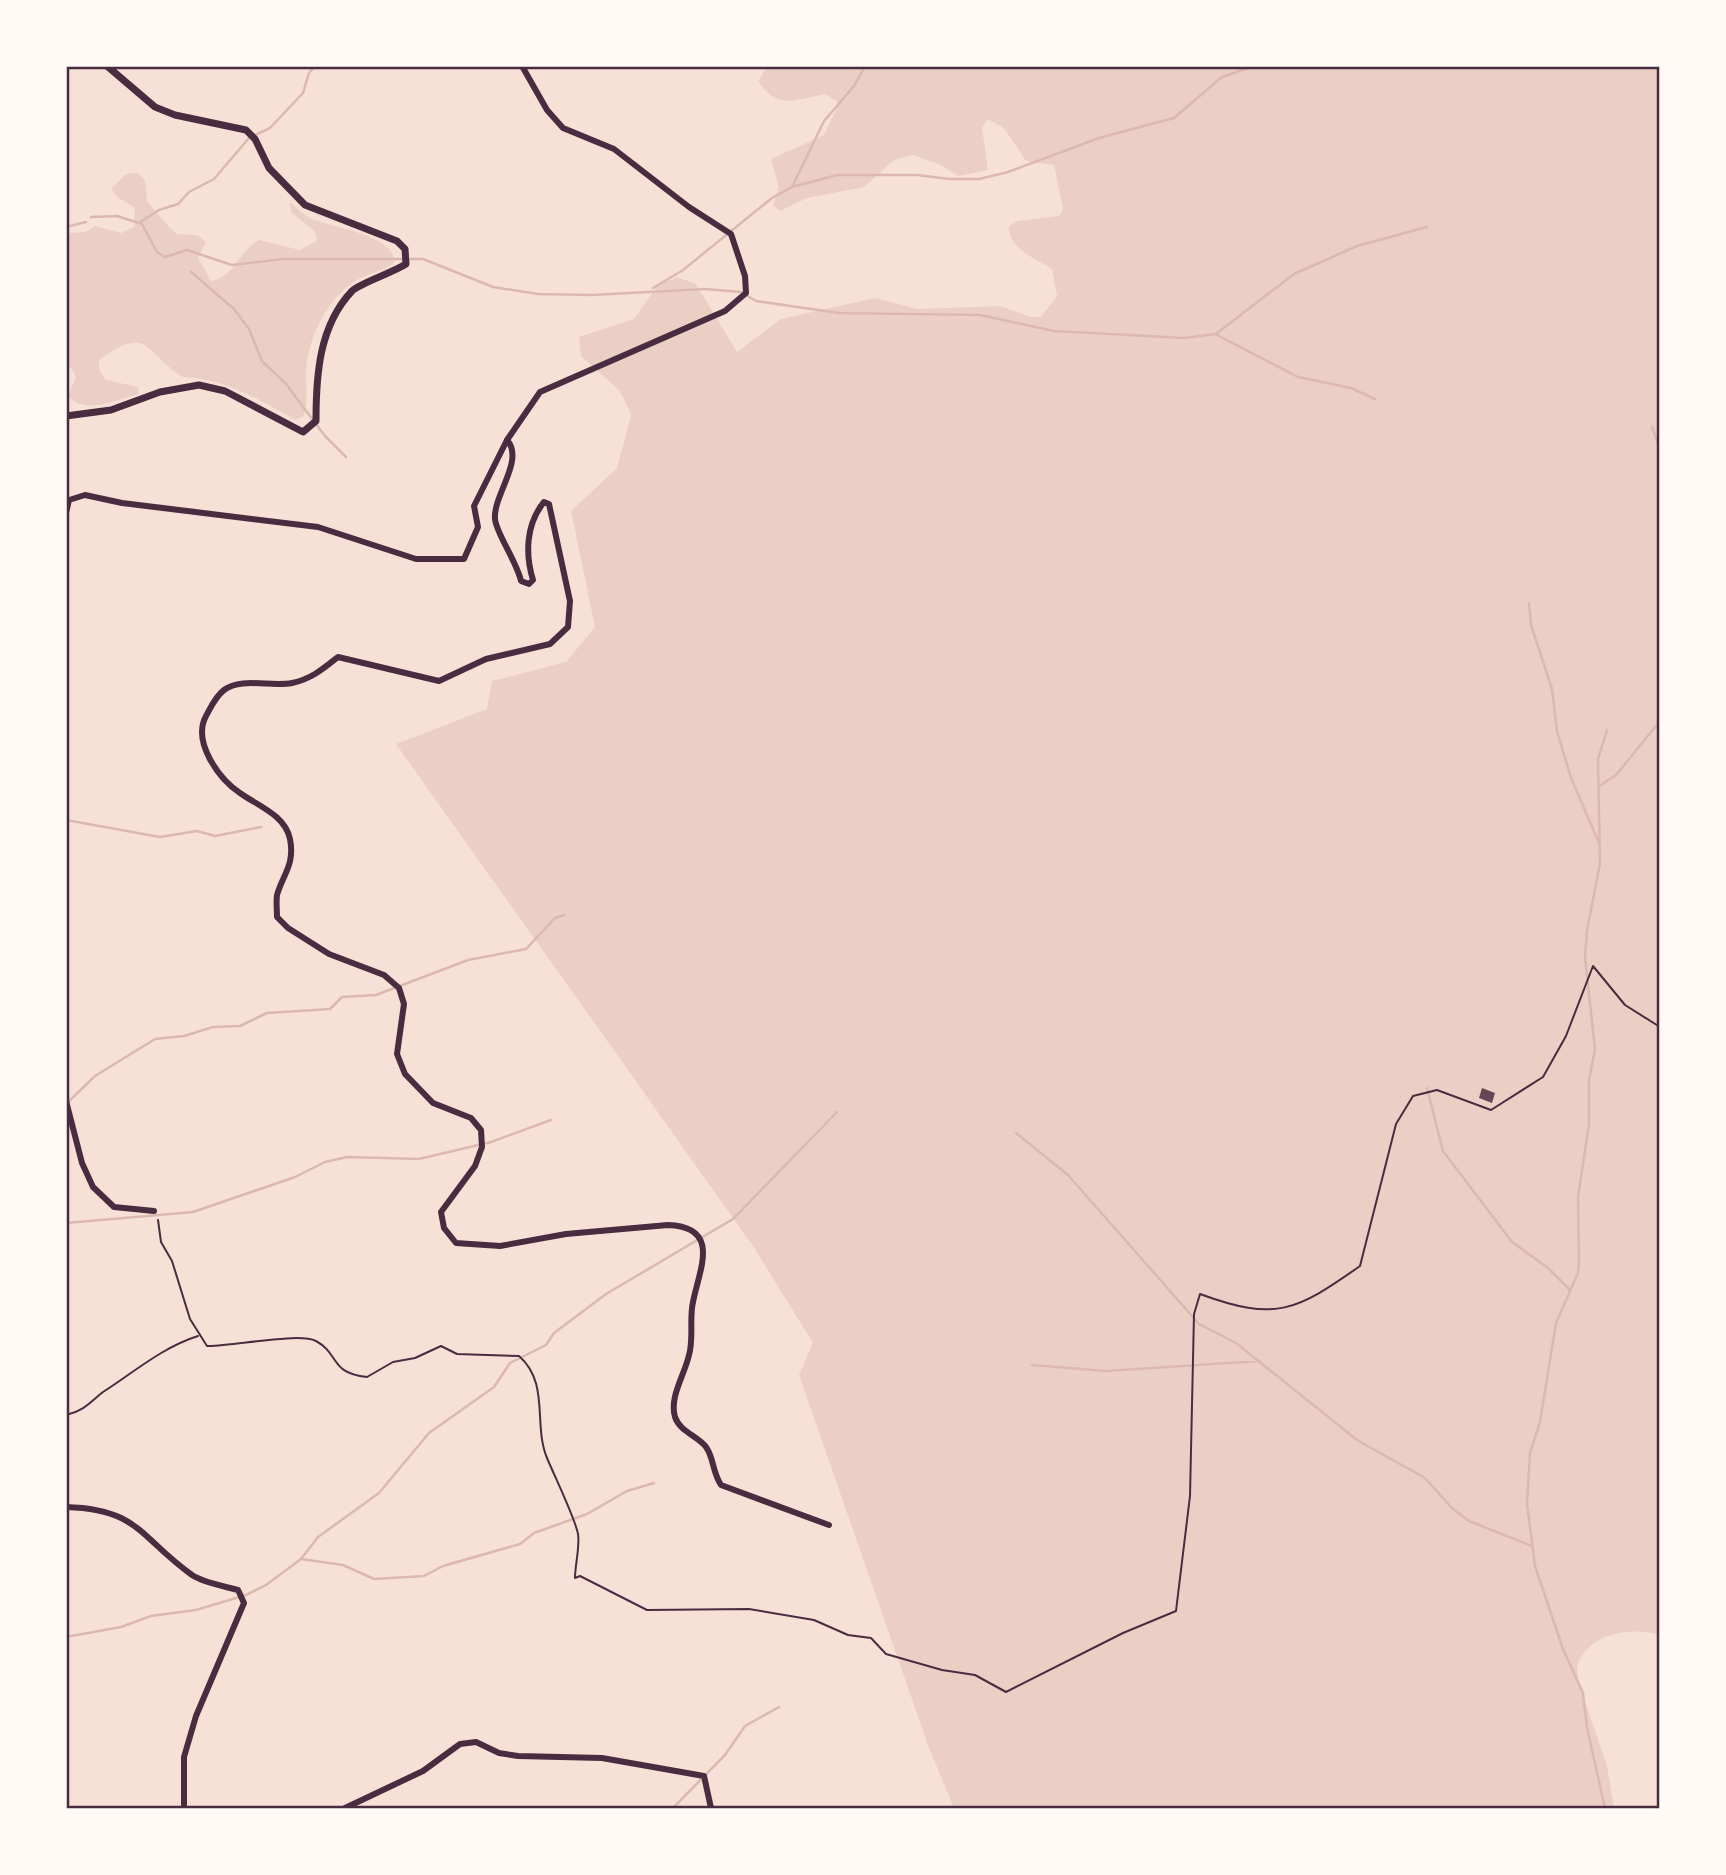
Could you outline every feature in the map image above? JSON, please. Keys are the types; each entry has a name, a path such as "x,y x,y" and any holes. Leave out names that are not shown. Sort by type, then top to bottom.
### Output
{"street":[{"path":"66,416 111,410 160,392 199,385 225,391 303,432 316,421 317,370 330,327 352,291 389,275 406,264 405,252 397,241 305,205 269,168 255,139 246,130 175,115 155,107 107,66"},
{"path":"66,513 69,500 85,495 122,503 318,527 416,559 464,559 478,527 474,506 508,440 540,392 724,311 746,293 745,276 731,234 689,207 614,149 562,128 547,110 522,66"},
{"path":"508,440 513,446 514,458 497,503 495,521 517,564 521,581 528,584 533,580 526,558 529,538 536,513 544,502 549,503 570,601 568,627 550,644 486,659 439,681 338,657 315,676 291,683 237,684 216,697 203,722 202,737 223,778 239,793 280,820 290,838 287,878 277,895 277,917 288,928 330,954 384,975 399,988 404,1004 397,1054 405,1074 433,1103 471,1118 481,1130 482,1147 475,1166 441,1212 444,1228 456,1243 479,1247 566,1234 668,1225 684,1225 697,1234 704,1252 701,1278 693,1301 690,1352 676,1393 675,1418 688,1433 704,1443 711,1455 712,1470 721,1485 829,1525"},
{"path":"68,1103 82,1163 93,1187 114,1207 154,1211"},
{"path":"66,1507 89,1508 120,1516 138,1527 194,1577 238,1590 244,1603 184,1757 184,1808"},
{"path":"345,1808 423,1771 460,1744 477,1742 499,1753 519,1756 602,1758 704,1776 710,1808"}],"path":[{"path":"154,1211 161,1242 172,1261 198,1336 207,1346 304,1338 315,1340 342,1370 368,1377 393,1362 415,1358 441,1346 457,1354 519,1356 528,1363 540,1397 540,1433 547,1458 578,1535 575,1578 580,1576 647,1610 749,1609 814,1620 848,1635 872,1638 886,1654 942,1670 975,1675 1006,1692 1123,1633 1176,1611 1190,1496 1194,1314 1200,1294 1228,1304 1275,1311 1318,1295 1360,1266 1396,1124 1413,1096 1437,1090 1491,1110 1543,1077 1566,1036 1593,966 1625,1005 1660,1027"},
{"path":"66,1415 87,1408 100,1395 170,1346 198,1336"}],"shaded area":[{"path":"767,67 1659,67 1660,1635 1636,1631 1612,1635 1591,1646 1577,1665 1578,1681 1607,1766 1614,1808 954,1808 929,1748 799,1375 813,1343 753,1246 396,744 487,709 492,681 566,662 595,627 571,511 617,468 631,415 620,391 581,356 579,337 634,319 658,285 677,277 696,284 737,352 781,319 875,298 917,309 1000,306 1030,317 1041,317 1057,296 1052,269 1018,247 1010,234 1009,226 1018,221 1059,216 1063,209 1054,165 1026,161 1004,128 988,119 982,127 988,170 958,176 941,165 913,155 894,160 864,187 807,198 780,211 773,205 779,187 771,159 824,135 839,103 825,94 787,101 772,96 758,81"},
{"path":"137,173 145,180 147,201 169,227 177,234 198,235 206,242 198,258 211,281 226,274 246,250 259,240 300,250 318,240 314,231 291,212 290,202 312,219 373,238 391,252 395,261 392,265 361,278 346,288 321,320 307,360 304,416 295,420 227,386 183,377 154,352 138,343 116,349 99,360 99,370 106,380 138,387 139,394 92,405 75,402 68,396 76,377 71,368 67,367 67,233 86,232 95,226 121,233 134,227 135,208 117,197 111,189 126,174"}],"building":[{"path":"1482,1088 1495,1093 1492,1103 1479,1098"}],"waterway":[{"path":"140,222 159,210 178,204 189,192 214,179 249,138 270,128 303,93 309,73 315,66"},
{"path":"793,185 824,121 854,86 865,66"},
{"path":"653,288 683,270 772,198 792,187 837,175 917,175 979,179 1008,172 1099,138 1174,118 1222,77 1254,66"},
{"path":"91,217 117,216 142,224 157,252 165,257 187,250 232,265 283,259 423,259 493,287 538,294 592,295 705,289 741,292 756,301 839,313 980,315 1054,331 1184,338 1216,334 1294,274 1357,246 1427,227"},
{"path":"66,227 86,222"},
{"path":"191,272 234,309 249,329 262,361 286,384 325,436 346,457"},
{"path":"1217,335 1298,377 1351,388 1375,399"},
{"path":"1652,427 1660,449"},
{"path":"1529,603 1531,625 1552,689 1557,731 1571,778 1599,843"},
{"path":"1601,785 1616,775 1660,721"},
{"path":"1605,1808 1587,1728 1583,1693 1563,1649 1535,1566 1527,1503 1530,1453 1540,1422 1556,1323 1578,1273 1578,1197 1589,1124 1589,1080 1595,1049 1585,958 1587,930 1600,864 1598,759 1607,730"},
{"path":"66,820 160,837 197,831 215,836 261,827"},
{"path":"67,1103 95,1076 155,1039 184,1036 213,1027 240,1026 267,1013 330,1009 342,997 376,995 468,960 526,949 555,918 564,915"},
{"path":"1427,1088 1443,1151 1512,1242 1548,1268 1570,1290"},
{"path":"66,1637 121,1627 151,1616 196,1610 246,1595 266,1585 301,1559 318,1537 379,1493 429,1433 494,1387 510,1363 546,1345 554,1333 606,1294 733,1219 837,1112"},
{"path":"66,1223 193,1212 295,1177 325,1162 347,1157 419,1159 491,1142 551,1120"},
{"path":"1016,1133 1068,1175 1199,1324 1236,1343 1357,1440 1425,1478 1452,1508 1469,1521 1532,1546"},
{"path":"1032,1365 1106,1371 1260,1361"},
{"path":"301,1559 343,1565 374,1579 424,1576 443,1566 520,1544 534,1533 587,1514 627,1491 654,1483"},
{"path":"673,1808 725,1755 745,1726 779,1707"}]}
